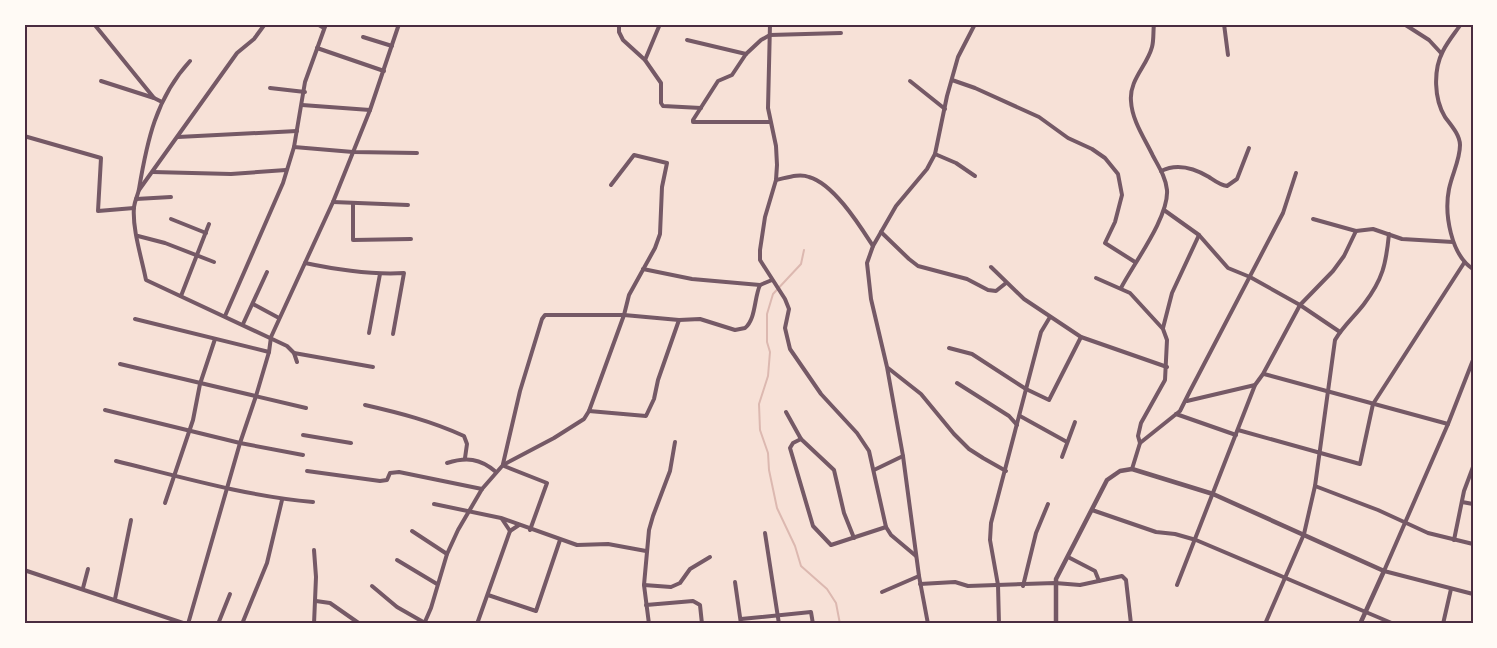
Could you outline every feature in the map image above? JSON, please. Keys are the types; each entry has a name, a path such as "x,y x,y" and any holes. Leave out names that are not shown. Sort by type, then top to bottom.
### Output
{"street":[{"path":"94,24 154,98"},
{"path":"138,191 237,53 254,39 265,24"},
{"path":"225,316 284,183 294,147 305,82 325,26 317,24"},
{"path":"24,570 187,624 269,352 271,337 354,152 399,24"},
{"path":"619,24 623,40 645,60 661,83 663,106 701,108"},
{"path":"645,60 660,24"},
{"path":"770,24 767,81 770,122 776,146 776,180 765,217 760,260 789,309 785,328 790,349 820,394 857,433 869,452 886,527 891,535 916,556"},
{"path":"928,624 920,584 903,456 870,290 867,263 873,246 896,206 927,169 935,154 946,96 958,57 975,24"},
{"path":"1121,288 1149,242 1164,210 1167,188 1161,171 1136,123 1131,102 1134,83 1153,46 1154,24"},
{"path":"1224,24 1228,55"},
{"path":"1404,24 1429,40 1441,53"},
{"path":"1461,24 1441,53 1435,88 1438,104 1460,142 1459,157 1448,191 1448,211 1453,242 1464,263 1473,269"},
{"path":"770,122 693,122 693,120 718,81 732,75 746,54 761,40 770,35 841,33"},
{"path":"363,37 392,46"},
{"path":"687,40 746,54"},
{"path":"317,48 384,71"},
{"path":"190,61 174,78 162,102 144,159 134,208 146,280 271,337 287,346 297,362"},
{"path":"952,80 1039,117 1068,138 1105,158 1118,174 1122,195 1115,222 1105,243 1135,262"},
{"path":"101,81 162,102"},
{"path":"910,81 945,110"},
{"path":"270,88 305,92"},
{"path":"302,105 370,110"},
{"path":"178,136 297,131"},
{"path":"24,136 101,159 98,211 134,208"},
{"path":"294,147 354,152 417,153"},
{"path":"1161,171 1175,166 1184,167 1222,185 1232,184 1237,179 1250,148"},
{"path":"935,154 956,163 975,176"},
{"path":"372,586 397,607 426,624 447,554 482,489 503,465 554,438 584,419 589,411 629,295 655,248 660,234 662,187 667,163 634,155 611,185"},
{"path":"153,172 231,174 286,170"},
{"path":"1140,443 1180,411 1186,402 1283,213 1296,173"},
{"path":"776,180 802,175 825,186 854,216 873,246"},
{"path":"136,199 171,197"},
{"path":"333,202 408,206"},
{"path":"353,204 353,240 411,239"},
{"path":"1164,210 1199,235 1228,267 1300,305 1340,332"},
{"path":"171,219 206,233"},
{"path":"1313,219 1356,231 1373,229 1402,239 1453,242"},
{"path":"181,297 209,224"},
{"path":"1177,585 1255,385 1300,305 1333,271 1344,256 1356,231"},
{"path":"881,232 918,266 967,279 988,290 996,291 1006,283"},
{"path":"1265,624 1304,534 1315,486 1335,340 1364,304 1379,280 1386,263 1389,234"},
{"path":"1163,329 1172,293 1199,235"},
{"path":"138,236 165,243 214,262"},
{"path":"304,262 333,269 380,274 404,273 393,334"},
{"path":"1238,430 1360,464 1373,404 1464,263"},
{"path":"991,267 1024,299 1081,337 1167,367"},
{"path":"643,269 692,279 760,285 772,280"},
{"path":"243,324 267,272"},
{"path":"369,333 380,274"},
{"path":"1096,278 1121,288 1143,306 1163,329 1167,340 1167,367 1162,386 1141,423 1138,436 1140,443 1132,469"},
{"path":"503,465 520,392 542,319 546,315 624,315 680,321 700,320 735,330 745,328 751,320 756,293 760,285"},
{"path":"253,304 279,318"},
{"path":"999,624 998,585 990,540 991,523 1041,332 1050,317"},
{"path":"135,319 269,352"},
{"path":"589,411 646,416 654,399 658,380 680,321"},
{"path":"949,348 972,354 1026,389 1048,400 1081,337"},
{"path":"165,503 215,339"},
{"path":"294,354 373,367"},
{"path":"1360,624 1448,424 1473,360"},
{"path":"120,364 306,408"},
{"path":"887,367 921,394 954,434 969,448 1006,471"},
{"path":"1263,374 1448,424"},
{"path":"957,383 1008,416 1017,425"},
{"path":"1186,402 1255,385"},
{"path":"366,405 436,423 464,435 467,444 465,458"},
{"path":"105,410 240,443 303,455"},
{"path":"786,412 801,439 834,470 844,513 854,538"},
{"path":"1175,414 1236,435"},
{"path":"1020,416 1067,442"},
{"path":"1062,457 1075,422"},
{"path":"303,435 351,443"},
{"path":"801,439 793,443 790,448 813,526 831,544 886,527"},
{"path":"649,624 644,585 646,551 652,516 670,471 675,442"},
{"path":"874,470 903,456"},
{"path":"447,463 465,458 488,465 496,472"},
{"path":"116,460 227,488 282,499 313,502"},
{"path":"503,465 547,483 530,530"},
{"path":"1454,540 1462,502 1473,467"},
{"path":"1056,624 1055,583 1107,480 1119,471 1132,469 1213,494 1384,571 1473,594"},
{"path":"307,471 380,481 387,480 390,473 399,472 482,489"},
{"path":"1315,486 1405,522 1428,534 1473,544"},
{"path":"242,624 267,563 282,499"},
{"path":"1462,502 1473,504"},
{"path":"434,504 501,518 577,545 608,544 646,551"},
{"path":"1023,586 1036,533 1048,504"},
{"path":"1092,510 1156,532 1196,540 1394,624"},
{"path":"501,518 510,531"},
{"path":"115,599 131,520"},
{"path":"477,624 510,531 519,525"},
{"path":"412,531 447,554"},
{"path":"765,533 779,624"},
{"path":"488,595 536,611 560,540"},
{"path":"314,550 316,601 314,624"},
{"path":"644,585 671,587 680,583 690,569 710,557"},
{"path":"1068,557 1095,572 1099,581"},
{"path":"397,560 437,584"},
{"path":"84,588 88,569"},
{"path":"882,592 919,576"},
{"path":"920,584 955,582 968,586 1023,586 1055,583 1080,585 1122,576 1126,580 1131,624"},
{"path":"735,582 741,622 812,612 813,624"},
{"path":"1443,624 1451,589"},
{"path":"218,624 230,594"},
{"path":"316,601 330,603 360,624"},
{"path":"646,605 693,601 700,605 702,624"}],"waterway":[{"path":"804,250 801,264 773,294 767,314 767,342 770,352 768,376 759,404 760,430 768,453 777,508 795,546 801,566 827,589 836,603 840,624"}]}
